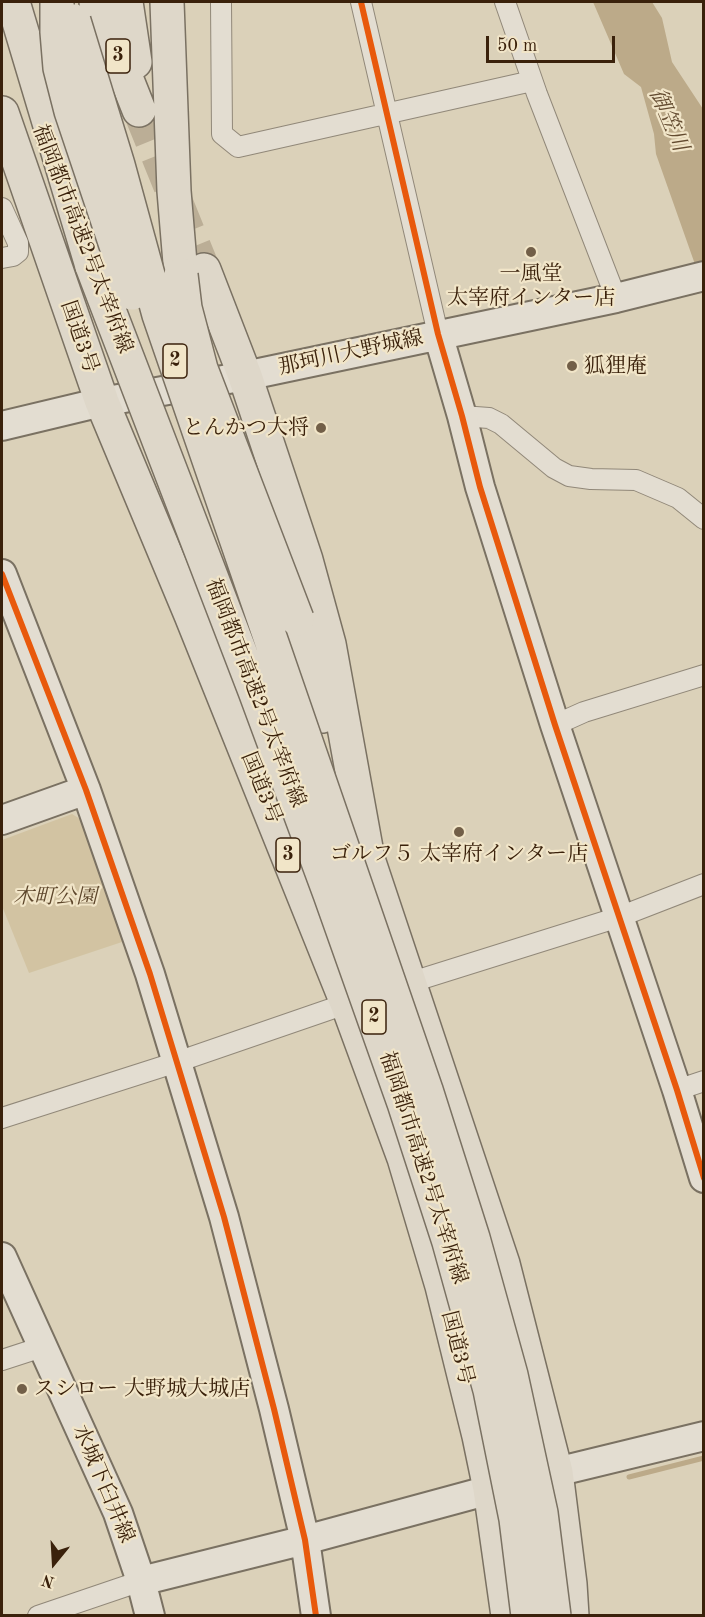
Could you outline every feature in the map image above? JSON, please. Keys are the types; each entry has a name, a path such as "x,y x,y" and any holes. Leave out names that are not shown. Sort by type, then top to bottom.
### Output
{"highway":[{"path":"13,2 92,266"},
{"name":"3","path":"73,6 145,108 126,2"},
{"path":"167,2 174,191 192,272 245,376 306,560 329,644 368,859"},
{"name":"福岡都市高速2号太宰府線","path":"73,6 159,315 426,1090 473,1238 511,1375 541,1513 554,1616"},
{"name":"福岡都市高速2号太宰府線","path":"2,26 327,884 418,1146 449,1242 490,1390 516,1519 528,1616"},
{"name":"国道3号","path":"2,113 102,402 191,615 347,1003 404,1158 442,1286 479,1436 490,1489 508,1616"},
{"path":"2,165 79,336"},
{"path":"192,272 185,308 201,369 297,619 326,734 503,1264 556,1472 572,1616"}],"street":[{"path":"221,2 222,134 238,147 532,81"},
{"path":"361,2 438,334 480,487 704,1178"},
{"path":"505,2 532,81 616,298"},
{"path":"2,208 18,243 18,252 13,256 2,258"},
{"name":"那珂川大野城線","path":"2,426 102,402 245,376 616,298 704,276"},
{"path":"462,416 489,418 501,424 554,468 569,476 636,480 678,498 704,519"},
{"path":"2,573 7,608 86,790 150,974 224,1217 305,1540 316,1616"},
{"path":"555,724 584,712 704,675"},
{"path":"2,820 86,790"},
{"path":"2,1118 177,1062 410,982 619,917 704,884"},
{"path":"677,1090 704,1081"},
{"name":"水城下臼井線","path":"2,1257 118,1513 150,1616"},
{"path":"2,1360 42,1347"},
{"path":"38,1616 141,1581 305,1540 556,1472 704,1436"}],"green space":[{"name":"木町公園","path":"72,814 85,822 125,941 29,973 2,906 2,840"}],"water":[{"name":"御笠川","path":"593,2 652,2 662,18 672,62 703,109 703,287 656,154 654,134 641,87 624,74"}],"waterway":[{"path":"629,1477 704,1458"}],"tunnel":[{"path":"139,110 204,270"}],"cycle path":[{"path":"361,2 438,334 480,487 555,725 677,1090 704,1178"},
{"path":"2,574 86,790 150,974 224,1217 305,1540 316,1616"}],"place":[{"name":"一風堂 太宰府インター店","path":"531,252"},
{"name":"狐狸庵","path":"572,366"},
{"name":"とんかつ大将","path":"321,428"},
{"name":"ゴルフ５ 太宰府インター店","path":"459,832"},
{"name":"スシロー 大野城大城店","path":"22,1389"}]}
